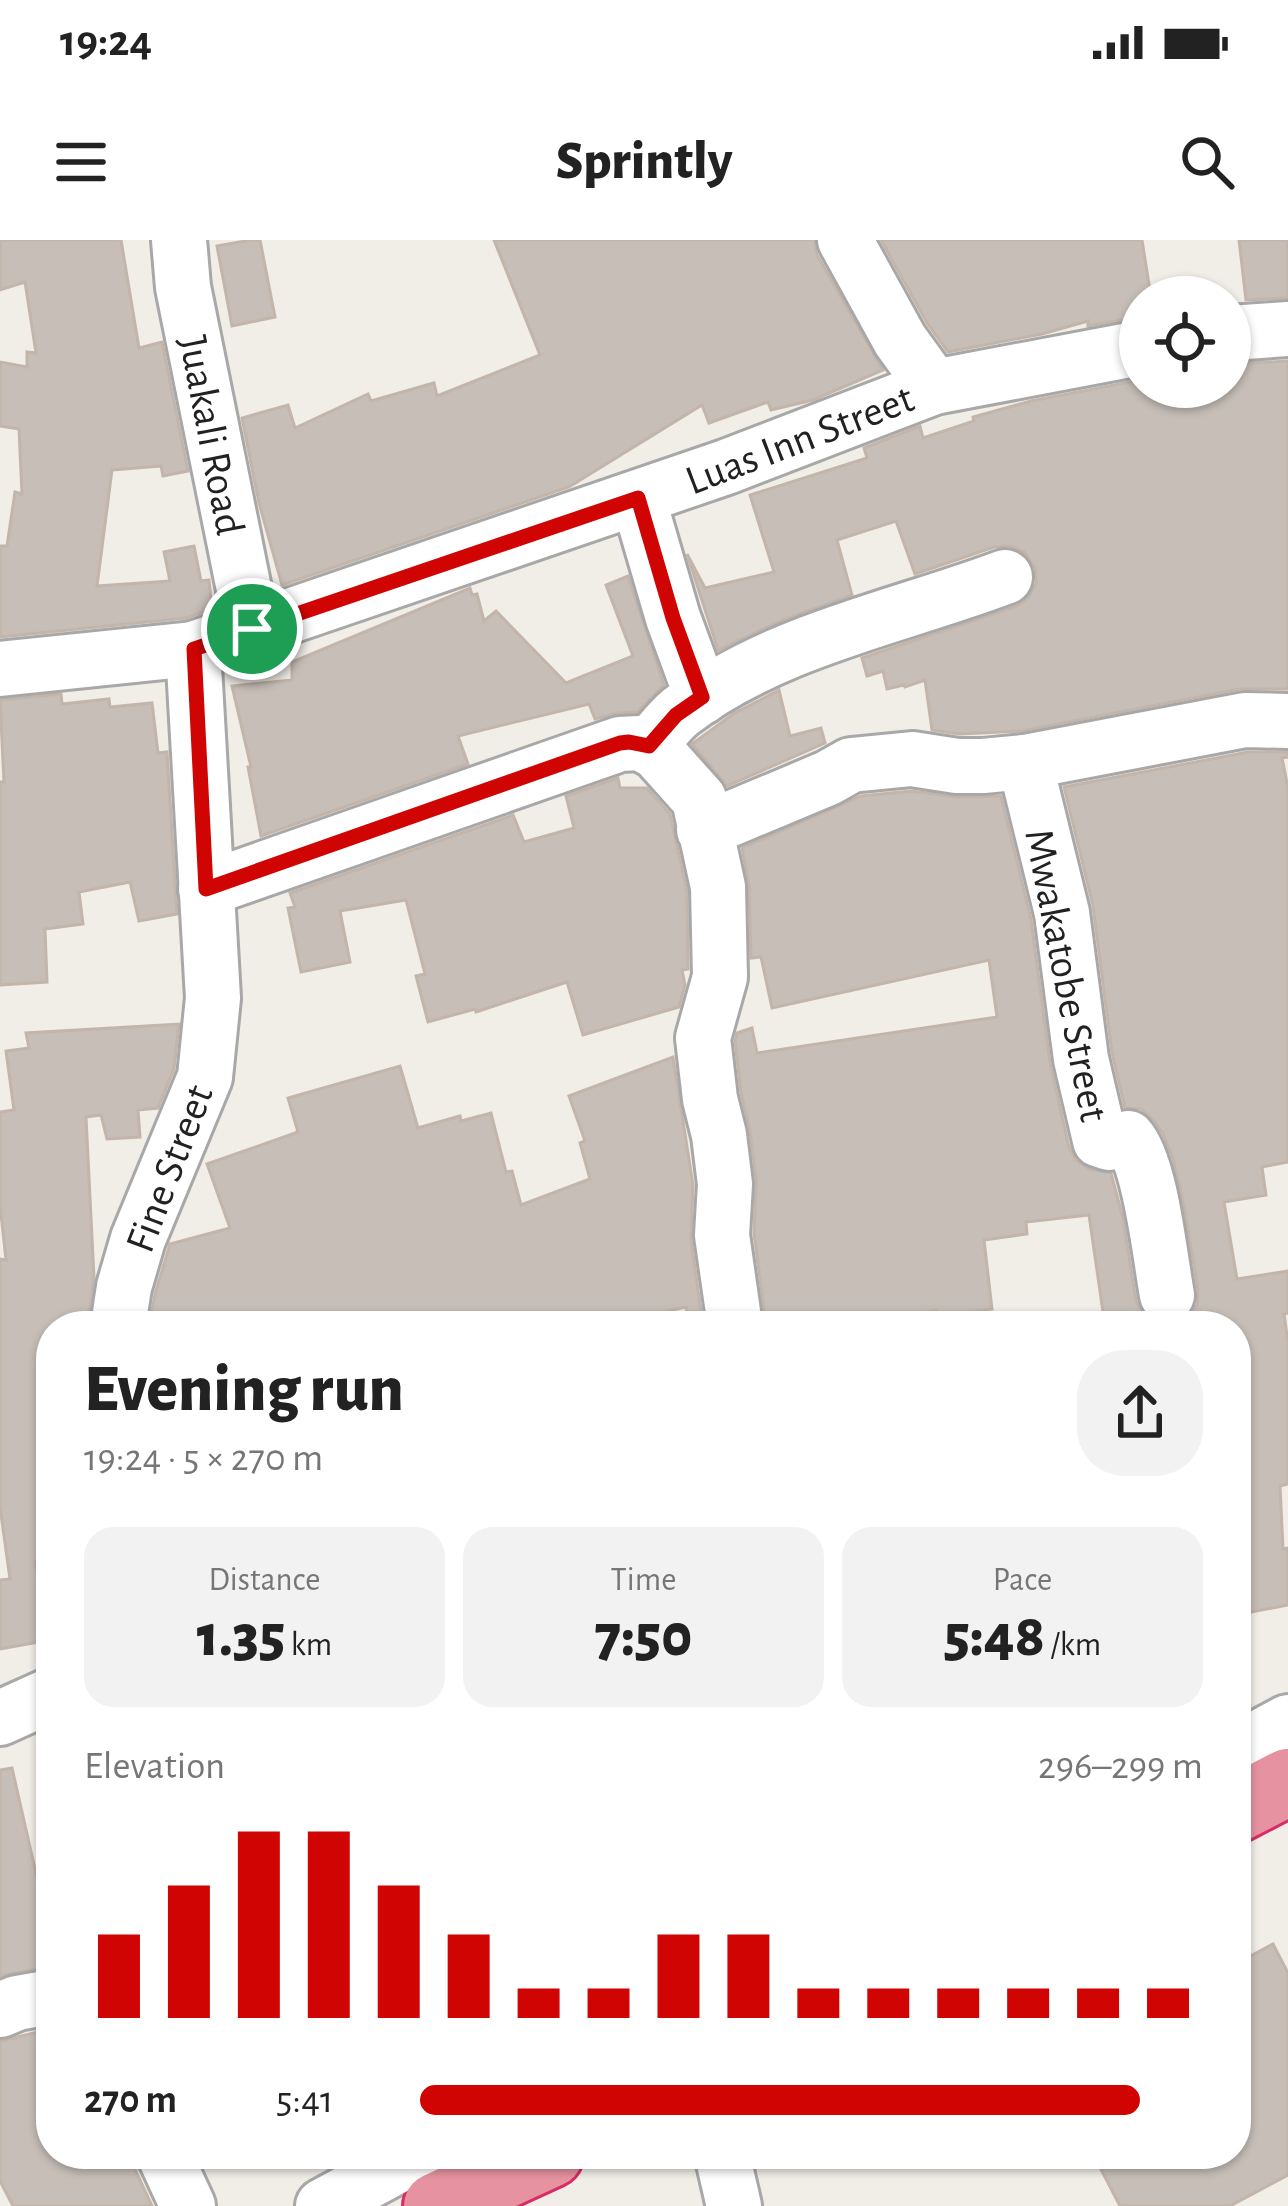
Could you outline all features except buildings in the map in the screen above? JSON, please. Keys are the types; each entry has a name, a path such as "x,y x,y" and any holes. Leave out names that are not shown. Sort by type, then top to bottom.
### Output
{"highway":[{"path":"1251,1801 1288,1782"},
{"path":"437,2206 517,2169"}],"street":[{"name":"Juakali Road","path":"179,240 183,287 252,629"},
{"path":"845,240 900,340 934,387"},
{"path":"1251,332 1288,329"},
{"name":"Luas Inn Street","path":"0,669 194,649 726,467 934,387 1119,352"},
{"path":"638,498 702,697"},
{"path":"649,746 676,715 768,660 1004,577"},
{"name":"Fine Street","path":"120,1311 138,1239 205,1077 213,998 194,649"},
{"path":"702,814 828,778 851,765 912,758 957,766 1025,762 1245,720 1288,721"},
{"path":"206,889 620,743 649,746 657,752 702,814 718,887 722,957 703,1038 725,1184 722,1235 732,1311"},
{"name":"Mwakatobe Street","path":"1025,762 1062,913 1082,1059 1100,1141 1128,1138 1134,1144 1167,1295"},
{"path":"0,1718 36,1702"},
{"path":"1251,1742 1288,1722"},
{"path":"0,2010 36,2001"},
{"path":"171,2169 188,2206"},
{"path":"322,2206 390,2169"},
{"path":"725,2169 734,2206"}],"route":[{"path":"638,498 702,697 676,715 649,746 620,743 206,889 194,649 252,629 638,498"}]}
